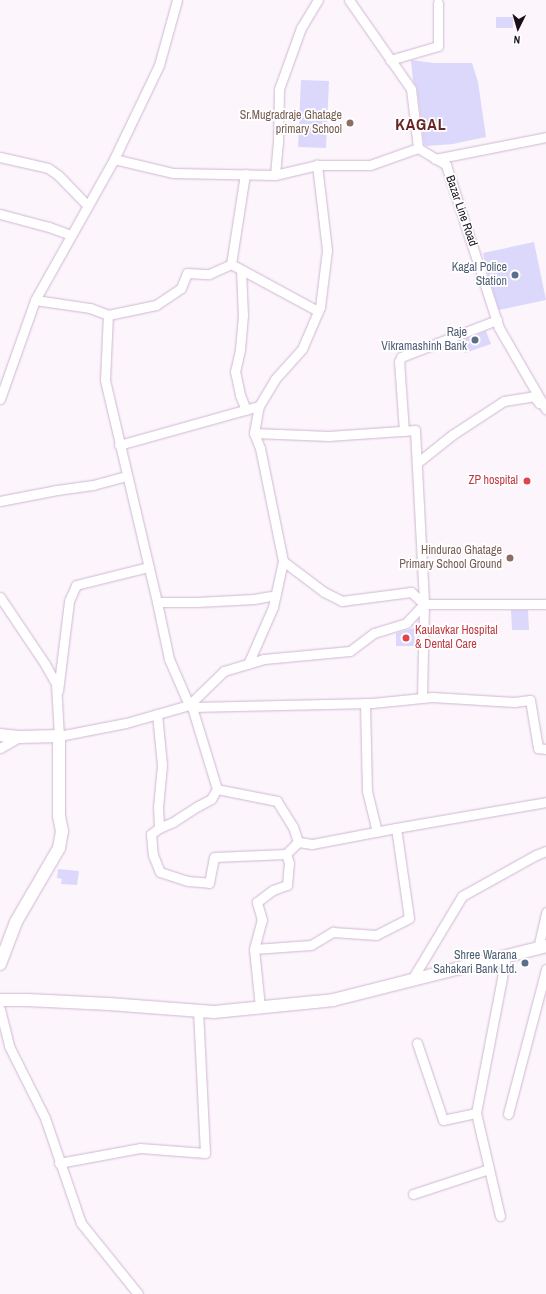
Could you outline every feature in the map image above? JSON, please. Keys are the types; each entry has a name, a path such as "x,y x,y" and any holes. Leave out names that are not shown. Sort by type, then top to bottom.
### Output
{"main road":[{"path":"0,735 19,737 59,736 59,816 62,831 59,848 16,922 0,964"},
{"path":"0,1000 109,1004 198,1011 333,1000 542,947"}],"street":[{"path":"0,399 35,300 114,159 159,64 177,0"},
{"path":"275,175 278,143 279,89 301,28 318,0"},
{"path":"349,0 411,89 418,148"},
{"path":"390,60 438,46 438,3"},
{"path":"418,148 435,159 546,137"},
{"path":"114,159 174,173 275,175 317,165 370,166 418,148"},
{"path":"0,157 48,168 58,175 88,206"},
{"name":"Bazar Line Road","path":"435,159 446,165 499,328 546,410"},
{"path":"248,664 273,607 283,561 260,448 254,432 259,406 275,378 302,349 318,311 327,250 317,165"},
{"path":"231,264 245,174"},
{"path":"0,214 49,226 71,236"},
{"path":"231,264 318,311"},
{"path":"35,300 90,308 108,314 156,306 181,288 187,273 209,274 231,264"},
{"path":"241,270 243,315 240,350 235,371 240,395 246,410"},
{"path":"108,314 105,380 169,659 189,705"},
{"path":"404,431 398,362 401,357 496,320"},
{"path":"417,463 452,434 504,401 534,396 546,410"},
{"path":"119,445 259,406"},
{"path":"254,432 329,436 415,430 424,604 422,698"},
{"path":"0,501 93,485 126,476"},
{"path":"283,561 324,592 342,601 411,592 424,604 546,604"},
{"path":"57,702 69,601 76,585 149,567"},
{"path":"157,602 197,602 254,599 276,595"},
{"path":"0,597 45,664 56,684 59,736 126,723 189,705 224,671 264,659 350,651 374,633 406,622 424,604"},
{"path":"218,789 192,707 365,703 422,698 514,702 530,700 538,748 546,749"},
{"path":"365,703 368,791 378,832"},
{"path":"156,714 162,765 158,807 159,828"},
{"path":"0,748 19,737"},
{"path":"218,789 211,799 151,834 153,855 160,872 188,881 209,883 214,857 286,854 298,842"},
{"path":"218,789 277,801 293,827 298,842"},
{"path":"298,842 312,844 546,802"},
{"path":"254,949 310,945 333,932 376,935 409,918 396,828"},
{"path":"411,981 462,896 536,855 546,852"},
{"path":"260,1007 254,949 262,920 257,902 273,890 287,885 289,862 286,854"},
{"path":"542,947 546,912"},
{"path":"500,1216 476,1113 506,957"},
{"path":"508,1114 546,969"},
{"path":"536,1007 546,1005"},
{"path":"0,1009 9,1046 45,1118 59,1163 81,1224 138,1294"},
{"path":"59,1163 140,1148 205,1153 198,1011"},
{"path":"416,1043 443,1120 476,1113"},
{"path":"413,1194 490,1170"}],"building":[{"path":"496,17 513,17 513,28 496,28"},
{"path":"411,60 434,63 472,63 478,82 486,137 453,144 426,146 424,144 417,88 413,81"},
{"path":"301,80 329,81 326,148 298,147"},
{"name":"Kagal Police Station","path":"534,242 546,300 499,310 483,253"},
{"name":"Raje Vikramashinh Bank","path":"486,331 491,344 465,353 460,341"},
{"path":"511,610 528,610 529,630 512,630"},
{"path":"414,628 415,646 396,646 396,633"},
{"path":"58,869 79,871 77,885 61,884 62,879 57,878"}],"place":[{"name":"Sr.Mugradraje Ghatage primary School","path":"350,123"},
{"name":"Kagal Police Station","path":"515,275"},
{"name":"Raje Vikramashinh Bank","path":"475,340"},
{"name":"ZP hospital","path":"527,481"},
{"name":"Hindurao Ghatage Primary School Ground","path":"510,558"},
{"name":"Kaulavkar Hospital & Dental Care","path":"406,638"},
{"name":"Shree Warana Sahakari Bank Ltd.","path":"525,963"}],"district":[{"name":"KAGAL","path":"421,124"}]}
